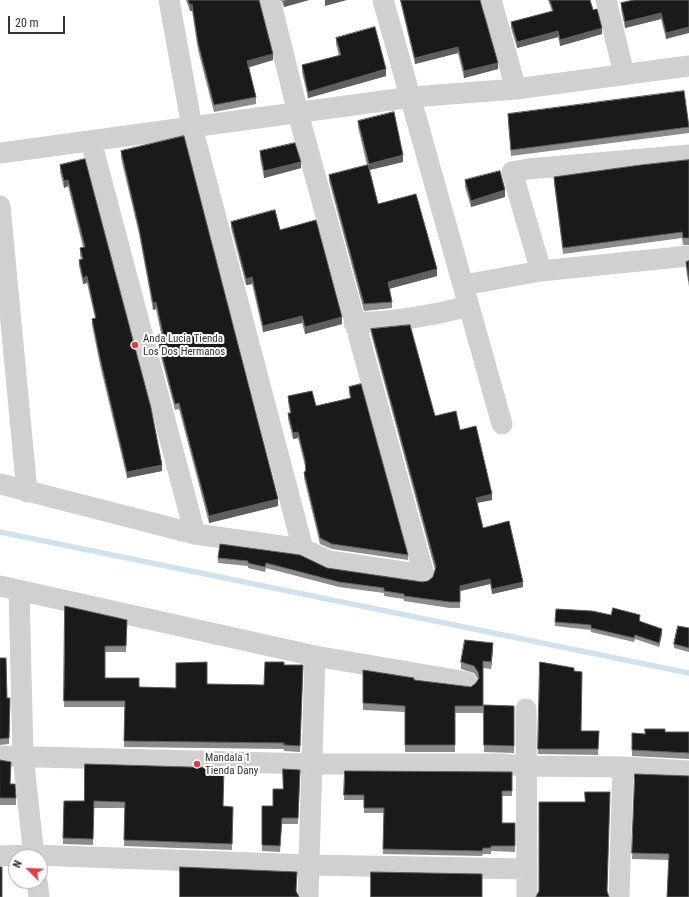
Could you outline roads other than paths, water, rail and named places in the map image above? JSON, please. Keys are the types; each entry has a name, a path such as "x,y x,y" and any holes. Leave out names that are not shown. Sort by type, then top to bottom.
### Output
{"street":[{"path":"169,0 192,127 303,549"},
{"path":"0,484 195,534 303,549 329,561 424,575 354,323 298,113 270,0"},
{"path":"383,0 412,97 502,424"},
{"path":"491,0 516,89"},
{"path":"606,0 624,74"},
{"path":"0,153 412,97 516,89 689,66"},
{"path":"91,140 195,534"},
{"path":"541,271 512,172 528,169 689,155"},
{"path":"0,206 28,492"},
{"path":"464,285 541,271 689,256"},
{"path":"354,323 381,322 440,314 470,306"},
{"path":"33,849 23,756 10,588 315,656 467,682"},
{"path":"308,897 315,656"},
{"path":"526,708 527,897"},
{"path":"0,756 311,764 501,764 526,766 623,767 689,771"},
{"path":"620,897 623,767"},
{"path":"48,856 309,865 527,869"}],"waterway":[{"path":"0,532 689,673"}],"place":[{"name":"Anda Lucia Tienda Los Dos Hermanos","path":"135,345"},
{"name":"Mandala 1 Tienda Dany","path":"197,764"}]}
